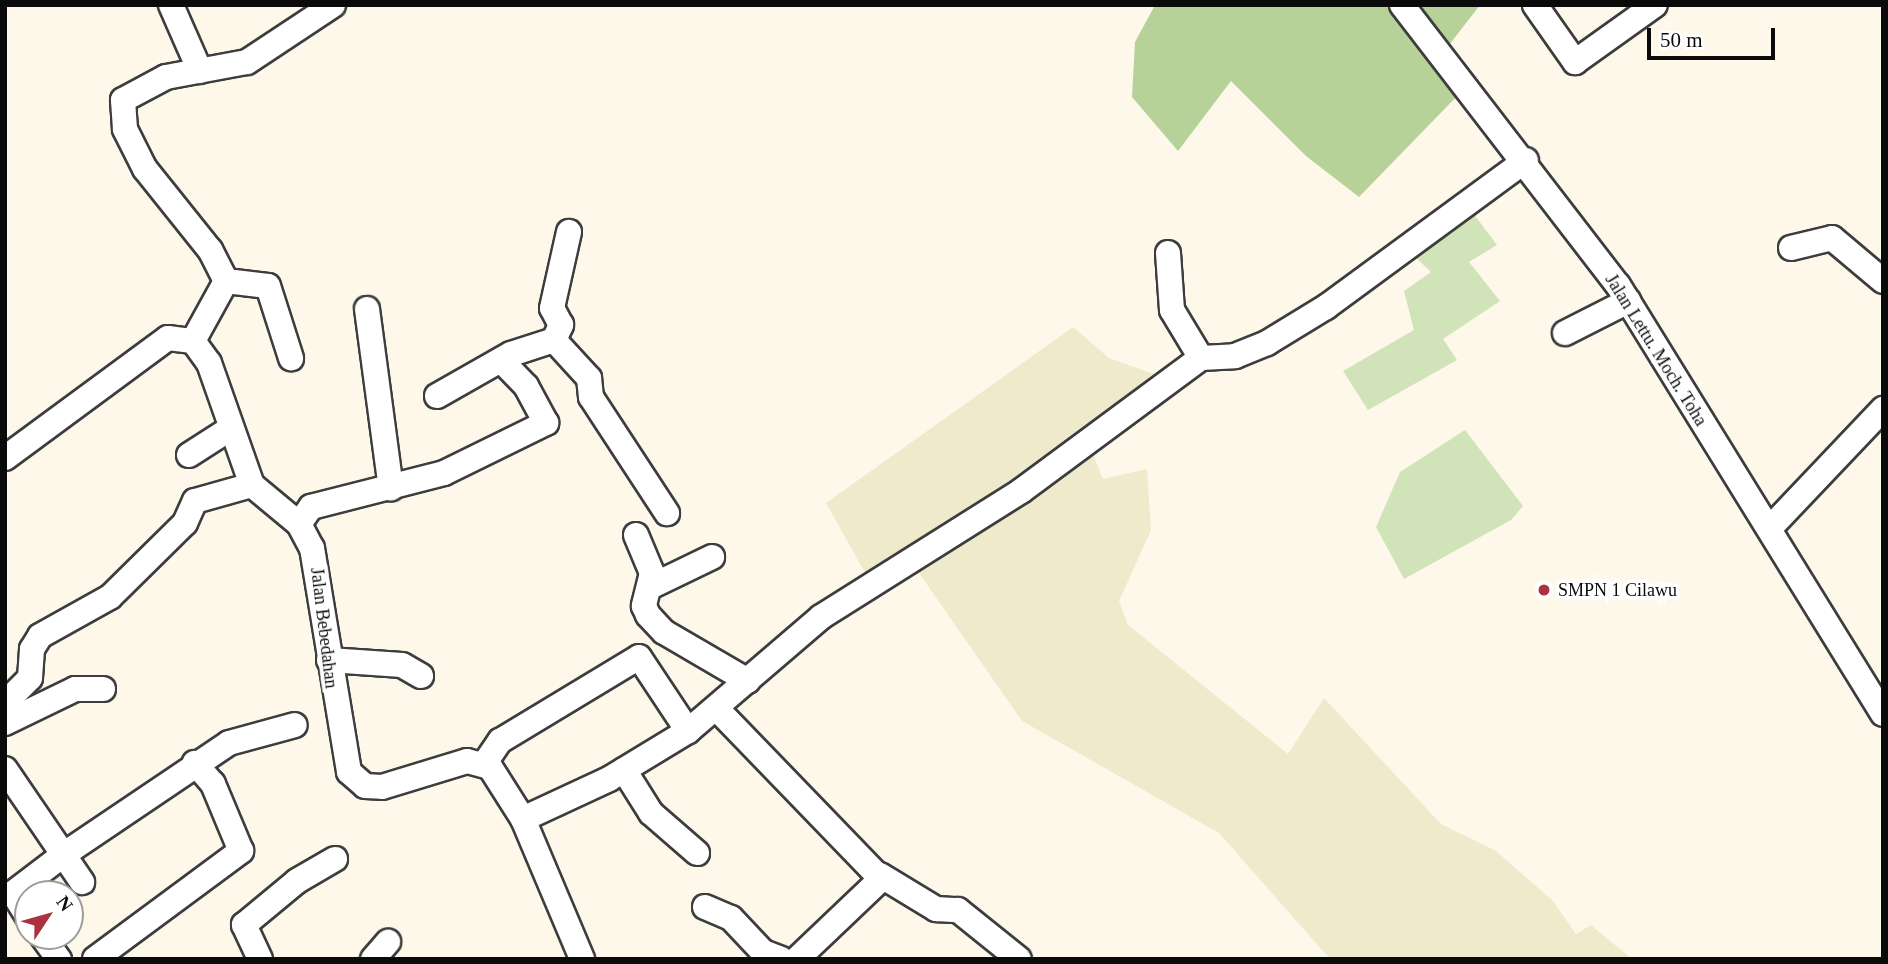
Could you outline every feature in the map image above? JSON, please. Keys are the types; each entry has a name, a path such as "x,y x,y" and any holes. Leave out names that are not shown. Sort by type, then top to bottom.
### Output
{"street":[{"path":"171,5 200,71"},
{"path":"226,281 210,250 145,169 122,118 123,100 131,92 265,52 333,5"},
{"name":"Jalan Lettu. Moch. Toha","path":"1402,5 1526,160 1628,301 1772,527 1883,714"},
{"path":"1535,5 1575,62 1655,5"},
{"path":"523,819 624,770 688,731 717,709 821,617 1021,491 1201,358 1235,356 1267,343 1326,307 1526,160"},
{"path":"437,396 500,360 554,340 561,325 552,308 569,232"},
{"path":"1791,248 1832,238 1883,281"},
{"path":"1168,253 1172,310 1201,358"},
{"path":"193,341 226,281"},
{"path":"226,281 268,286 291,358"},
{"path":"1565,333 1628,301"},
{"path":"368,309 390,488"},
{"path":"5,458 168,338 193,341 209,363 252,485 195,501 185,523 110,597 34,642 30,678 5,703"},
{"path":"554,340 589,378 591,397 667,513"},
{"path":"299,524 311,507 390,488 466,464 546,423 526,386 500,360"},
{"path":"1772,527 1883,409"},
{"path":"189,455 231,428"},
{"name":"Jalan Bebedahan","path":"252,485 299,524 319,578 344,764 361,784 382,787 467,761 485,763"},
{"path":"636,535 652,573 644,606 664,632 748,681"},
{"path":"650,587 712,557"},
{"path":"582,959 523,819 485,763 500,741 639,657 688,731"},
{"path":"329,660 402,665 421,676"},
{"path":"5,723 75,689 103,689"},
{"path":"717,709 880,875 936,909 958,910 1019,959"},
{"path":"30,880 195,763 229,743 295,725"},
{"path":"95,959 241,850 213,784 195,763"},
{"path":"5,769 81,880"},
{"path":"624,770 652,813 697,853"},
{"path":"260,959 244,925 289,886 335,859"},
{"path":"797,959 870,893 880,875"},
{"path":"705,908 744,928 769,956"}],"shaded area":[{"path":"1073,327 1109,358 1173,381 871,583 826,503"},
{"path":"1092,452 1103,479 1147,469 1151,530 1119,601 1128,625 1288,754 1324,698 1441,824 1496,851 1553,901 1576,934 1591,925 1632,959 1330,959 1219,833 1022,721 914,566"}],"green space":[{"path":"1155,5 1393,5 1462,91 1359,197 1306,156 1231,81 1178,151 1132,97 1135,42"},
{"path":"1411,5 1480,5 1446,49"},
{"path":"1470,209 1497,245 1469,262 1500,301 1443,339 1457,360 1368,410 1343,371 1414,330 1404,291 1431,272 1413,255"},
{"path":"1465,430 1523,506 1511,520 1404,579 1376,527 1400,472"}],"place":[{"name":"SMPN 1 Cilawu","path":"1544,590"}]}
